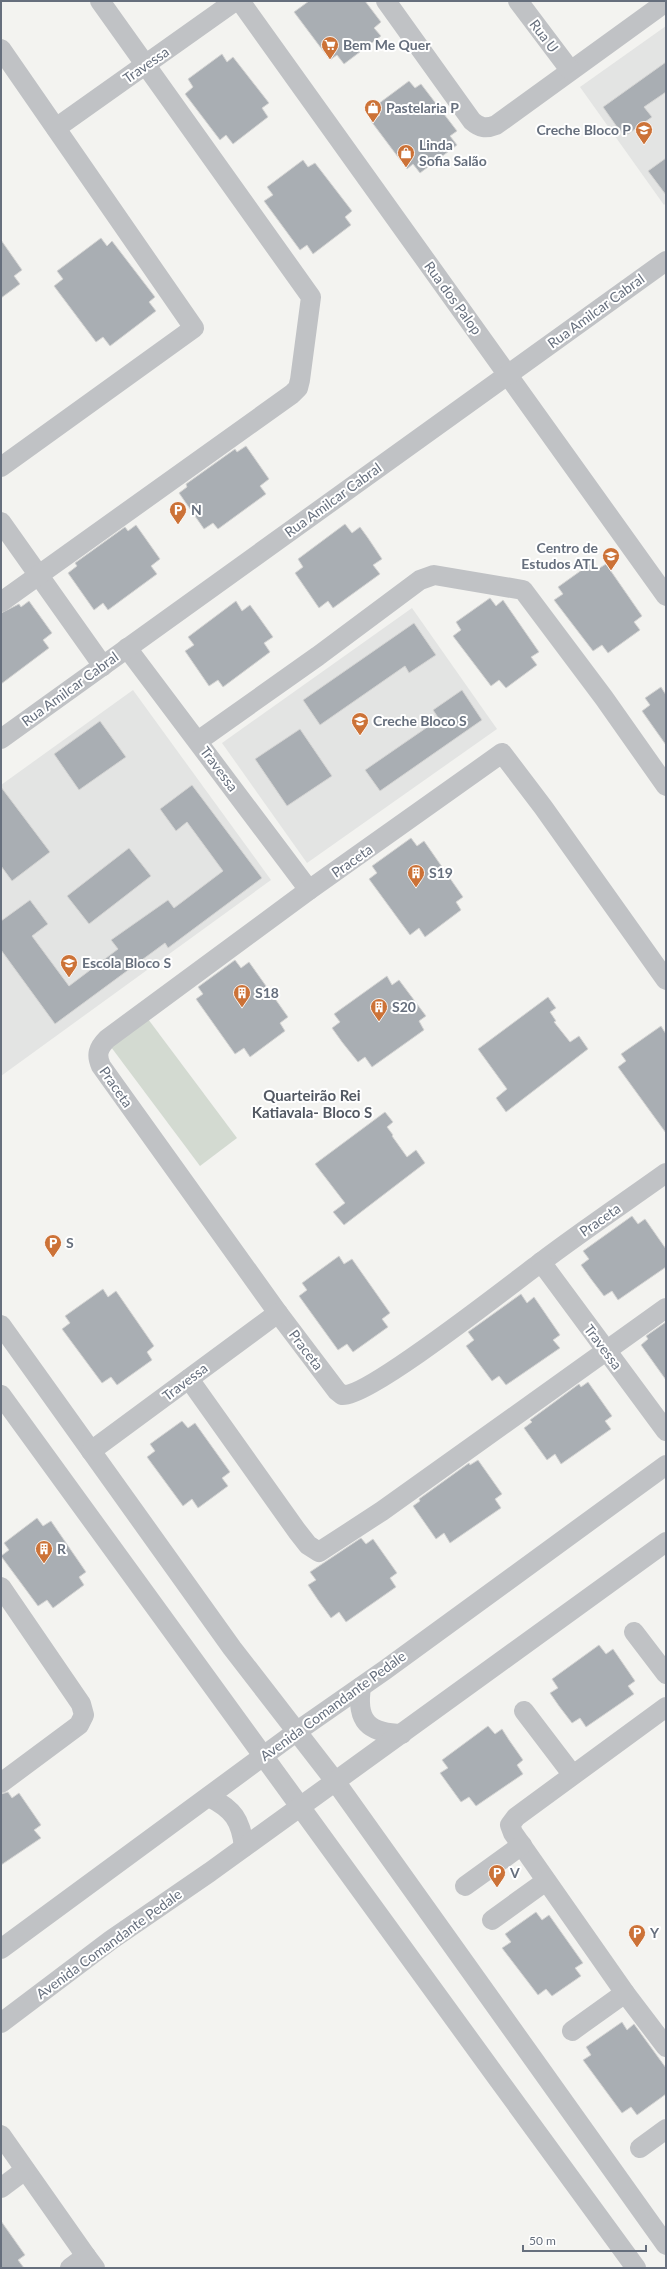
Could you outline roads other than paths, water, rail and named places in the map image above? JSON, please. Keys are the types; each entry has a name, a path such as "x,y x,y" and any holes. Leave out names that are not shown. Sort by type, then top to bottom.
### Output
{"street":[{"path":"1,602 292,394 298,388 311,297 100,1"},
{"name":"Travessa","path":"56,128 235,1"},
{"name":"Rua dos Palop","path":"240,1 666,596"},
{"path":"386,1 472,121 483,128 496,124 666,2"},
{"name":"Rua U","path":"518,1 570,70"},
{"path":"1,49 194,328 1,467"},
{"name":"Rua Amilcar Cabral","path":"1,739 666,261"},
{"path":"1,522 39,574 102,666"},
{"path":"198,741 318,656 420,580 434,575 523,590 600,692 666,786"},
{"name":"Travessa","path":"127,648 309,890"},
{"name":"Praceta","path":"666,980 543,807 502,753 309,890 107,1039 98,1052 101,1066 278,1313 336,1391 342,1395 348,1396 356,1393 410,1359 540,1262 666,1173"},
{"name":"Travessa","path":"540,1262 666,1431"},
{"path":"189,1379 297,1531 308,1545 319,1552 382,1511 666,1308"},
{"name":"Travessa","path":"91,1451 278,1313"},
{"path":"1,1326 232,1648 335,1781 666,2245"},
{"path":"1,1395 262,1757 636,2268"},
{"name":"Avenida Comandante Pedale","path":"1,1949 296,1732 361,1687 666,1466"},
{"name":"Avenida Comandante Pedale","path":"1,2023 111,1940 402,1734 666,1542"},
{"path":"1,1587 81,1704 84,1714 79,1725 1,1783"},
{"path":"634,1632 666,1674"},
{"path":"361,1687 360,1709 368,1725 374,1730 380,1732 402,1734"},
{"path":"666,1707 572,1774 516,1817 510,1825 511,1829 546,1881 625,1993 666,2047"},
{"path":"524,1711 572,1774"},
{"path":"209,1796 229,1808 234,1815 240,1824 244,1847"},
{"path":"465,1886 522,1845"},
{"path":"492,1920 546,1881"},
{"path":"572,2031 625,1993"},
{"path":"640,2148 666,2129"},
{"path":"1,2135 91,2262 70,2268"},
{"path":"1,2188 25,2170"}],"place":[{"name":"Bem Me Quer","path":"330,60"},
{"name":"Pastelaria P","path":"373,123"},
{"name":"Creche Bloco P","path":"644,145"},
{"name":"Linda Sofia Salão","path":"406,168"},
{"name":"N","path":"178,525"},
{"name":"Centro de Estudos ATL","path":"611,571"},
{"name":"Creche Bloco S","path":"360,736"},
{"name":"S19","path":"416,888"},
{"name":"Escola Bloco S","path":"69,978"},
{"name":"S18","path":"242,1008"},
{"name":"S20","path":"379,1022"},
{"name":"S","path":"53,1258"},
{"name":"R","path":"44,1564"},
{"name":"V","path":"497,1888"},
{"name":"Y","path":"637,1948"}],"district":[{"name":"Quarteirão Rei Katiavala- Bloco S","path":"312,1104"}]}
